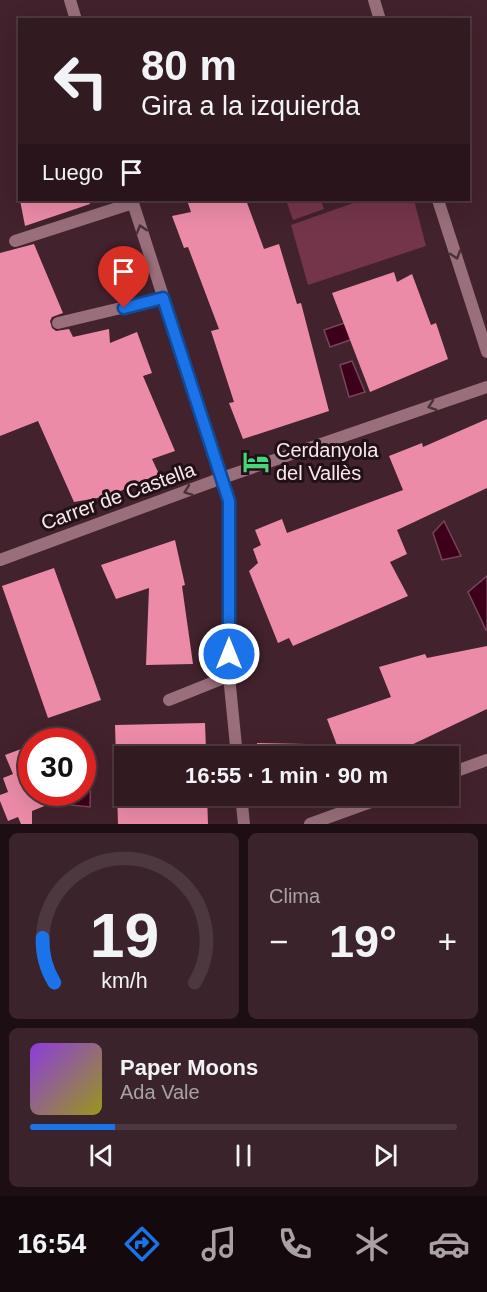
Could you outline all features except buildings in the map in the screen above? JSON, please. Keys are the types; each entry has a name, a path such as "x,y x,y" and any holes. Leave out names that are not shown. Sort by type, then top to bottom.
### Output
{"street":[{"path":"70,0 75,18"},
{"path":"374,0 379,18"},
{"path":"15,241 132,201 229,501 229,676 236,746"},
{"path":"438,201 487,352"},
{"path":"58,323 163,298"},
{"name":"Carrer de Castella","path":"0,560 222,478 487,387"},
{"path":"169,700 229,676"},
{"path":"459,770 487,760"},
{"path":"242,806 244,824"},
{"path":"310,824 360,806"}],"shaded area":[{"path":"286,201 321,201 324,209 293,220"},
{"path":"359,201 414,201 426,246 308,285 291,225"},
{"path":"362,317 367,334 330,347 324,330"},
{"path":"352,361 365,392 349,397 340,365"},
{"path":"444,521 461,556 442,560 433,533"},
{"path":"487,576 487,630 486,630 468,592"}],"place":[{"name":"Cerdanyola del Vallès","path":"256,462"}],"route":[{"path":"124,308 163,298 229,501 229,654"}]}
